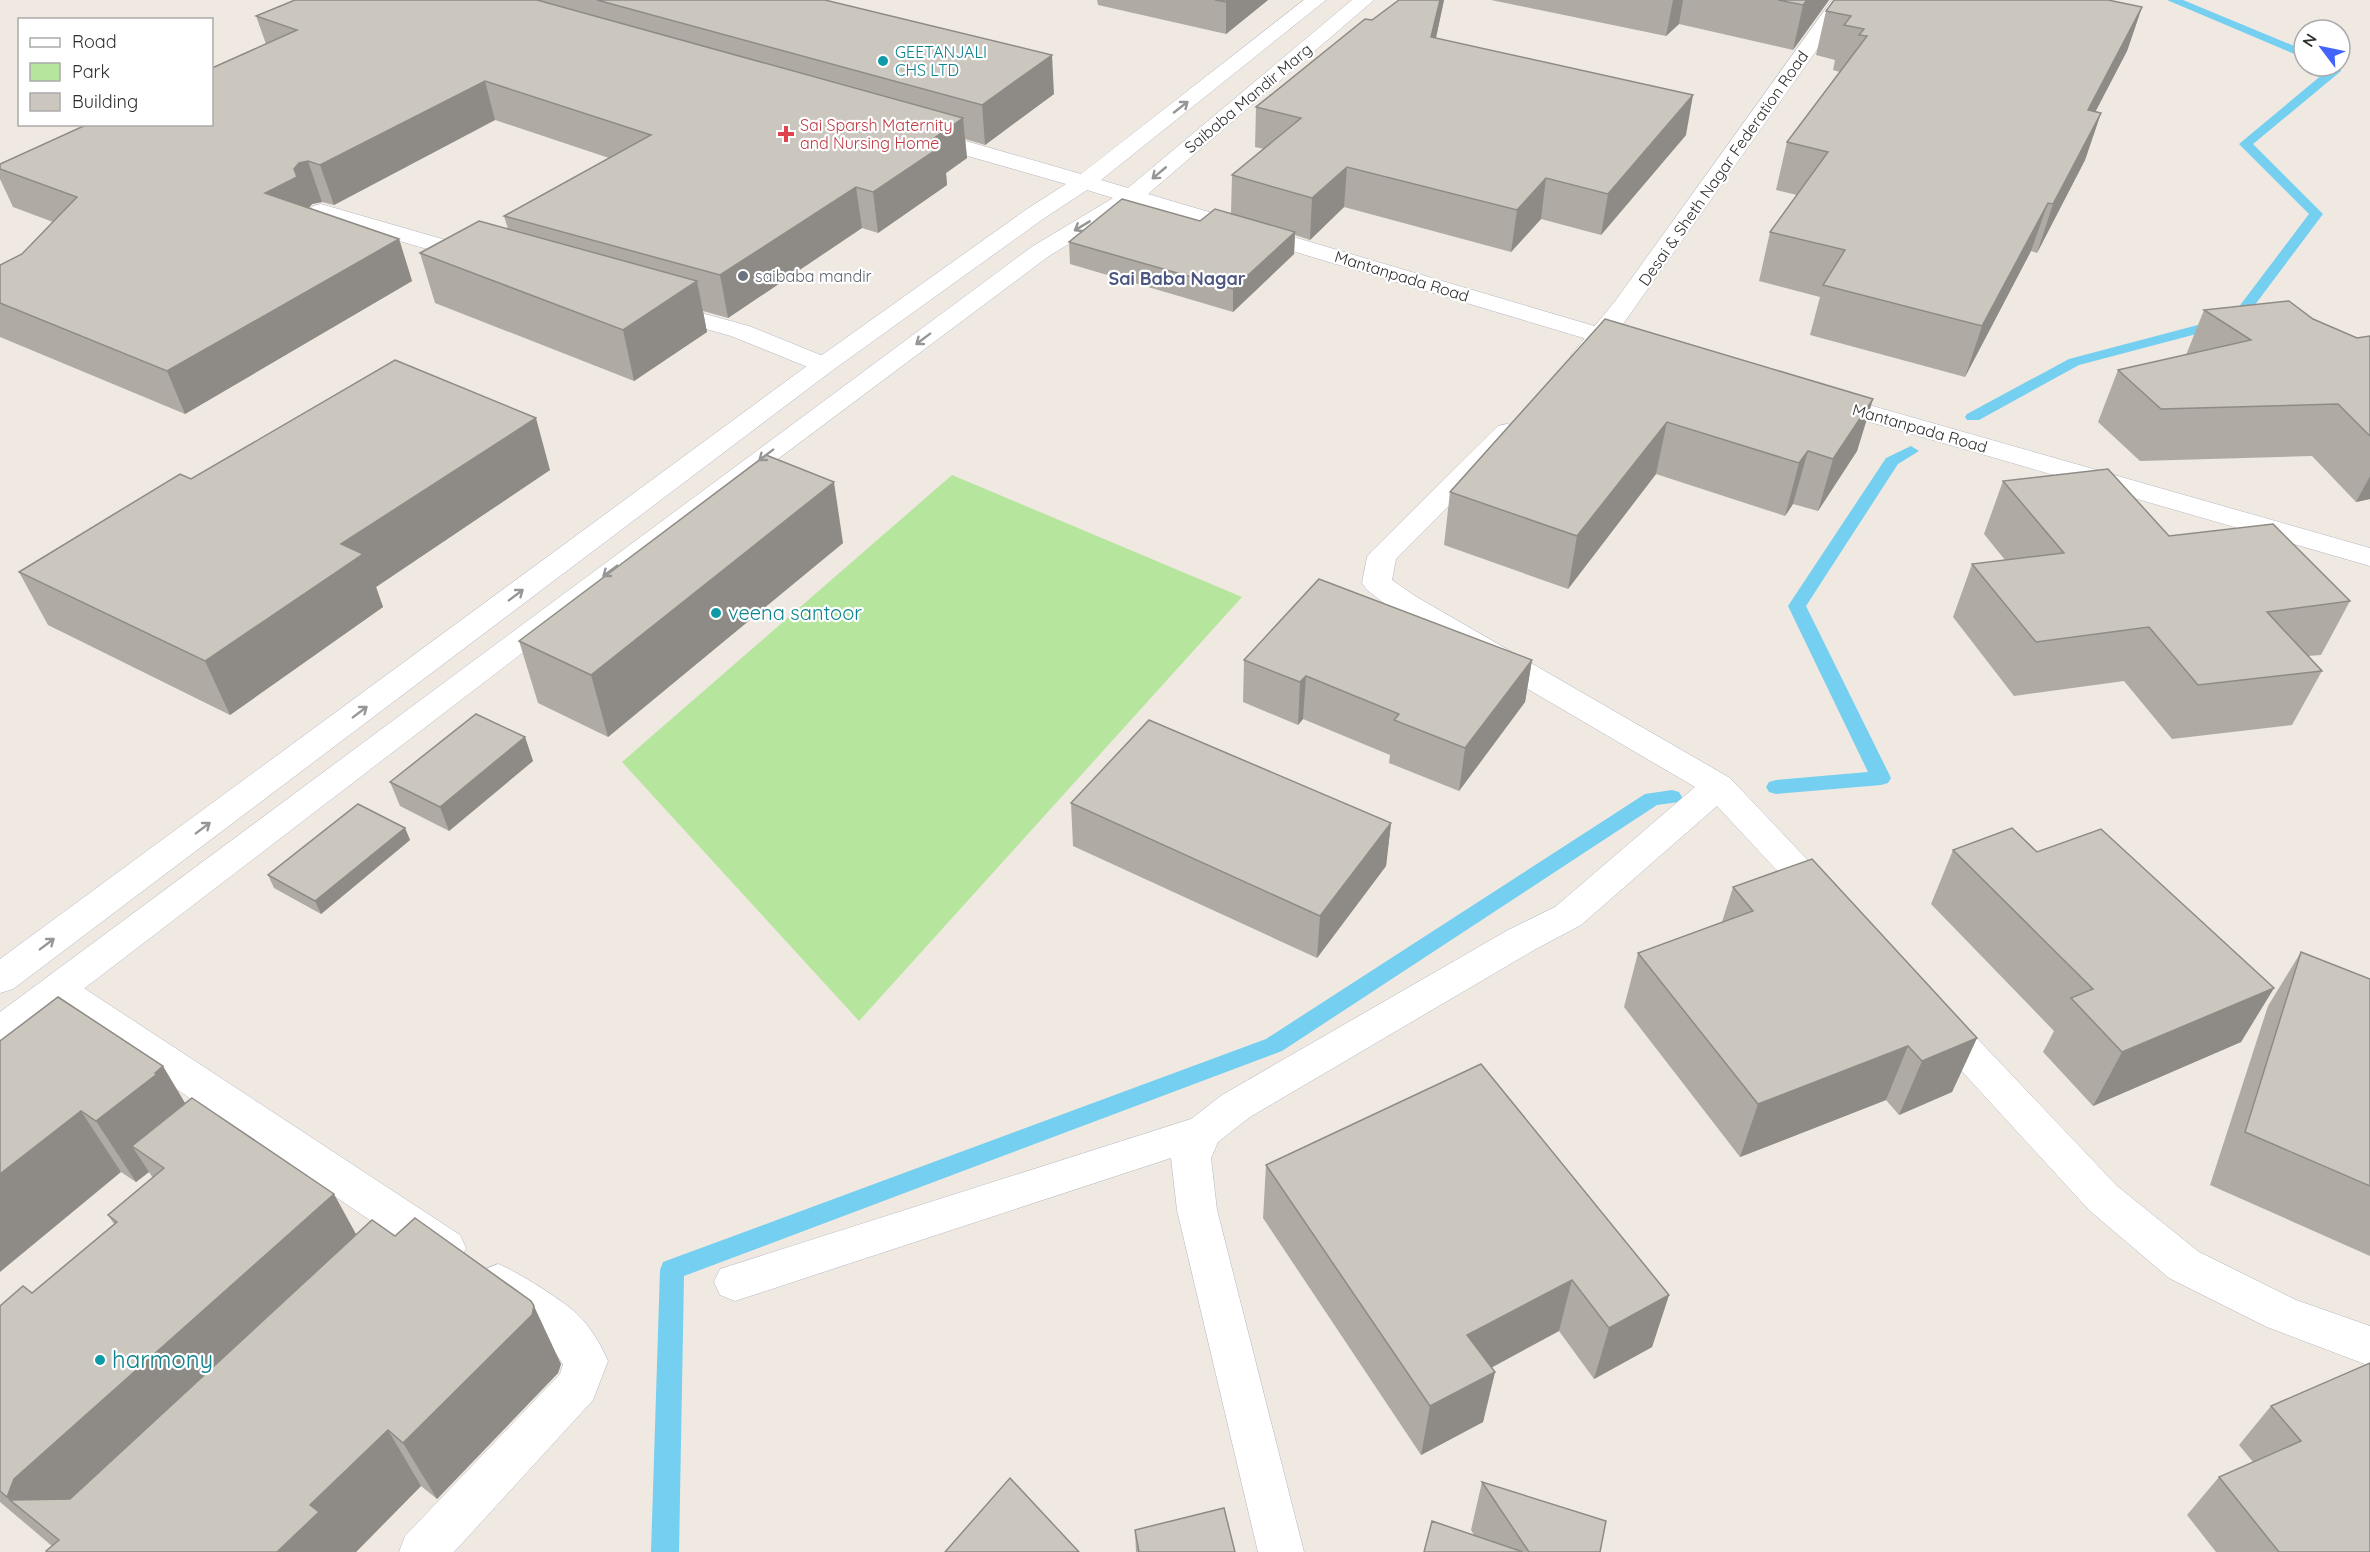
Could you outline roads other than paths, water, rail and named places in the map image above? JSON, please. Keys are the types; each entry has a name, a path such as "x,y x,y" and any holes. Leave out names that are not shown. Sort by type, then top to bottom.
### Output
{"street":[{"name":"Saibaba Mandir Marg","path":"0,979 824,365 1035,214 1086,182 1316,0"},
{"name":"Saibaba Mandir Marg","path":"0,1032 669,526 1022,265 1131,196 1364,0"},
{"name":"Desai & Sheth Nagar Federation Road","path":"1570,369 1602,336 1842,0"},
{"name":"Mantanpada Road","path":"901,130 1086,182 1659,352"},
{"path":"321,211 502,263"},
{"path":"638,302 740,332 824,365"},
{"name":"Mantanpada Road","path":"1806,395 2370,557"},
{"path":"1529,410 1382,557 1377,583 1404,603 1718,786 1849,927"},
{"path":"735,1282 1204,1131 1236,1106 1521,940 1568,916 1718,786"},
{"path":"57,989 234,1128 408,1245 563,1328 586,1361 577,1386 422,1552"},
{"path":"1915,997 2103,1198 2184,1265 2282,1314 2370,1346"},
{"path":"1204,1131 1191,1158 1197,1210 1281,1552"}],"waterway":[{"path":"2173,0 2292,49"},
{"path":"1973,417 2074,362 2237,319 2316,214 2245,144 2325,78"},
{"path":"1776,787 1881,778 1797,606 1892,461 1911,451"},
{"path":"665,1552 672,1270 1274,1045 1652,799 1672,797"}],"place":[{"name":"GEETANJALI CHS LTD","path":"883,61"},
{"name":"Sai Sparsh Maternity and Nursing Home","path":"786,134"},
{"name":"saibaba mandir","path":"743,276"},
{"name":"veena santoor","path":"716,613"},
{"name":"harmony","path":"100,1360"}],"district":[{"name":"Sai Baba Nagar","path":"1177,279"}]}
